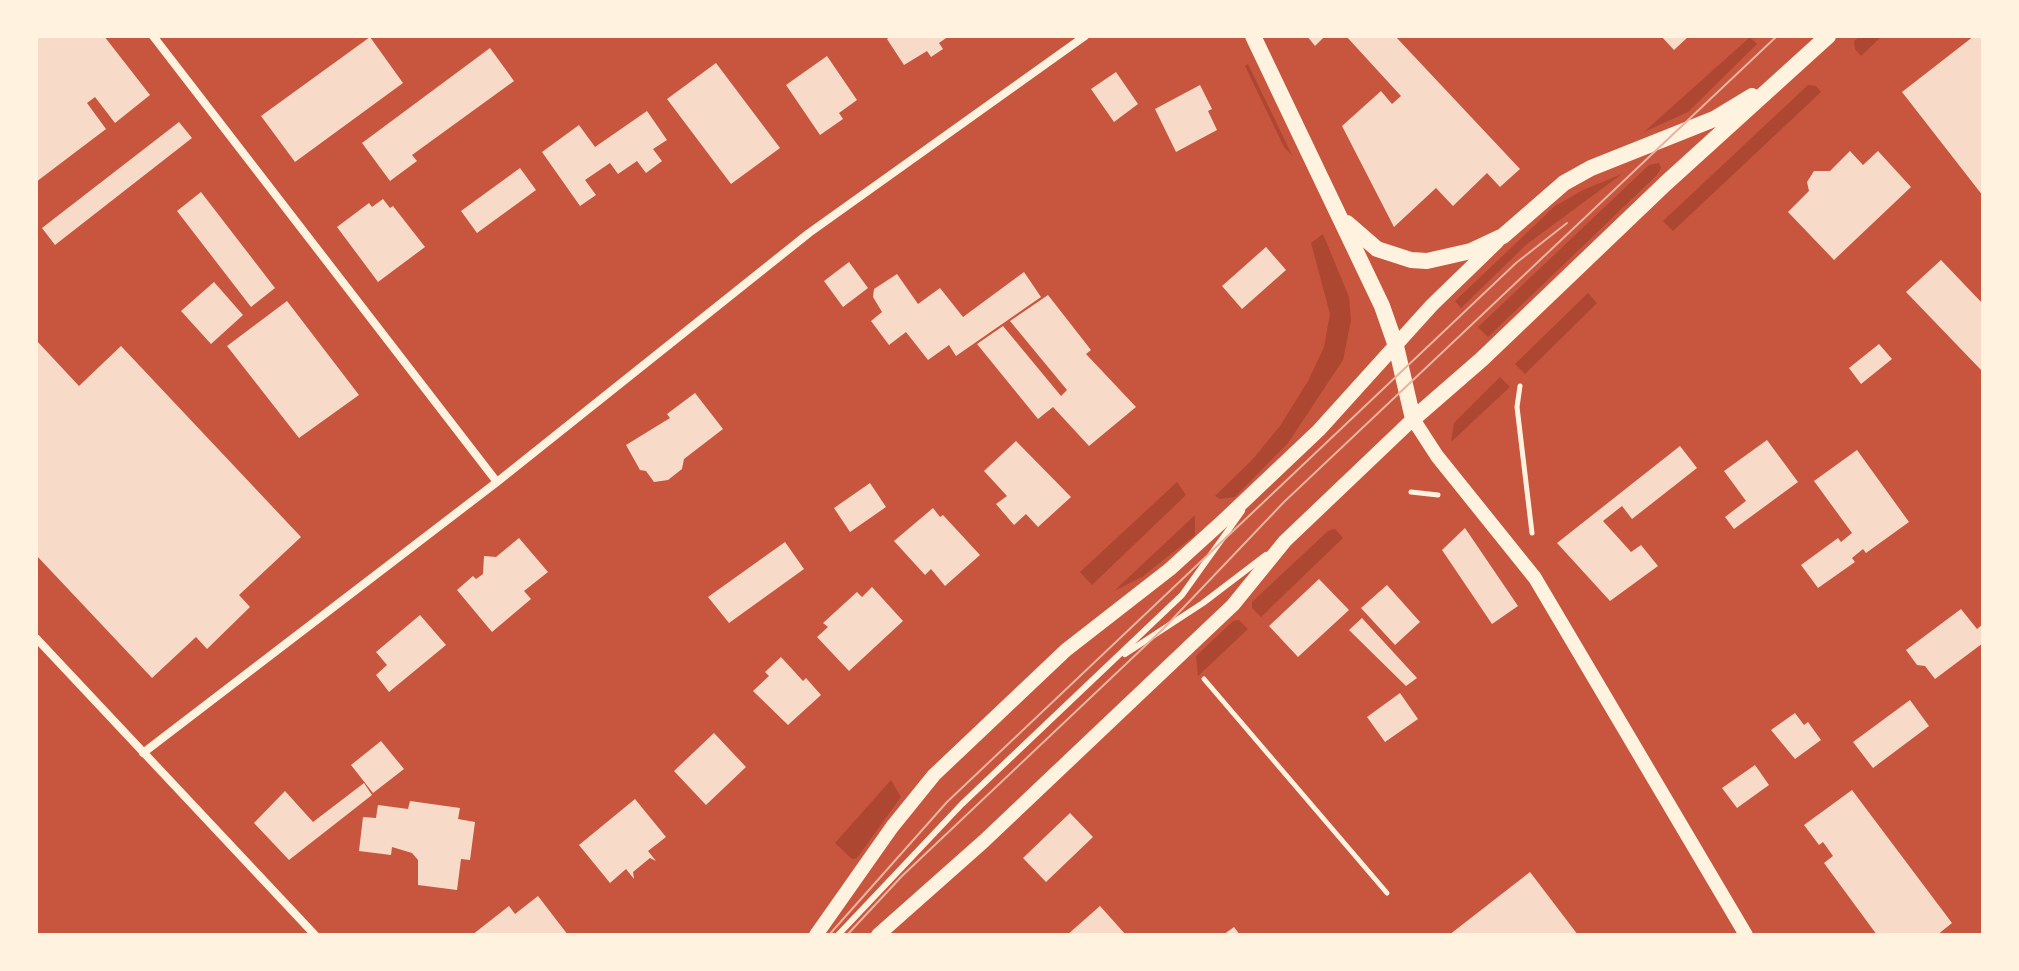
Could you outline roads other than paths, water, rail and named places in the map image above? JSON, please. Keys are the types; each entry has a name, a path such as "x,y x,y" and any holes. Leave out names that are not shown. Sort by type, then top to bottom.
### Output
{"main road":[{"path":"1253,36 1339,213 1396,346 1413,419 1482,359 1666,183 1828,36"},
{"path":"1339,213 1377,249 1411,260 1448,257 1503,236 1564,183 1591,168 1714,119 1793,69"}],"street":[{"path":"153,36 497,482"},
{"path":"143,753 497,482 809,233 1085,36"},
{"path":"816,935 934,775 1066,650 1170,569 1319,430 1503,236"},
{"path":"878,935 984,841 1233,605 1285,541 1413,419 1437,456 1535,578 1746,935"},
{"path":"36,638 315,935"}],"lane":[{"path":"838,935 923,842 1182,595 1264,482"},
{"path":"1094,679 1285,541"}],"tram line":[{"path":"847,935 902,876 1164,628 1284,502 1777,36"},
{"path":"829,935 947,802 1516,263 1567,223"}]}
